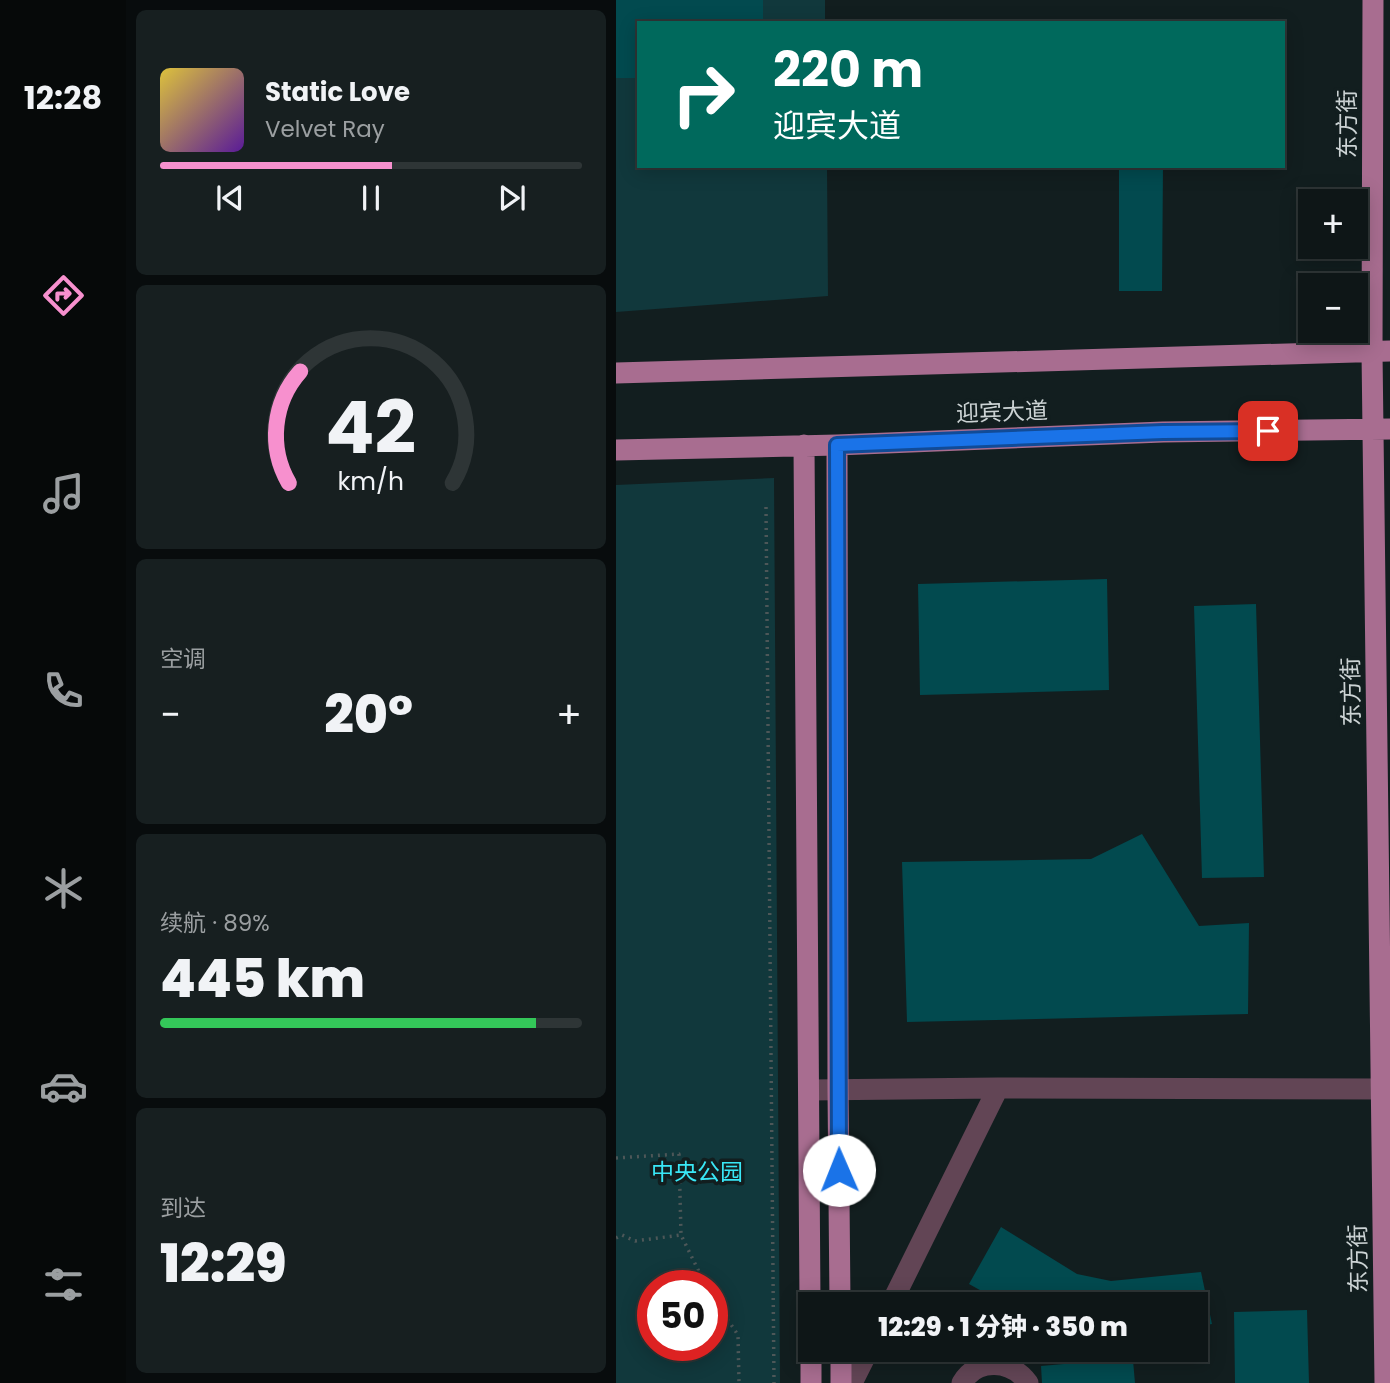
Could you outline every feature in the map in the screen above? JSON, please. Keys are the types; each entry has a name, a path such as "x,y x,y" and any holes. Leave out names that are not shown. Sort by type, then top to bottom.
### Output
{"main road":[{"name":"东方街","path":"1373,0 1382,430 1385,1383"},
{"path":"616,373 1381,351"},
{"name":"迎宾大道","path":"616,450 837,445 1163,432 1382,430"},
{"path":"804,445 810,1292"},
{"path":"837,445 841,1292"},
{"path":"811,1362 811,1383"},
{"path":"841,1362 841,1383"}],"street":[{"path":"897,1292 998,1088"},
{"path":"809,1090 1382,1089"},
{"path":"852,1383 862,1362"},
{"path":"962,1383 975,1369 999,1364 1012,1368 1028,1383"}],"path":[{"path":"766,507 774,1383"},
{"path":"616,1158 679,1154 681,1235 698,1270"},
{"path":"616,1238 622,1235 635,1241 681,1235"},
{"path":"728,1320 738,1335 740,1383"}],"green space":[{"path":"616,0 825,0 825,21 637,21 637,168 827,168 828,296 616,312"},
{"name":"中央公园","path":"774,478 780,1383 616,1383 616,485"}],"building":[{"path":"616,0 763,0 763,21 637,21 637,78 616,78"},
{"path":"1119,168 1163,168 1162,291 1119,291"},
{"path":"1107,579 1109,690 920,695 918,584"},
{"path":"1256,604 1264,877 1202,878 1194,606"},
{"path":"1142,834 1199,926 1249,923 1248,1014 907,1022 902,862 1091,859"},
{"path":"1001,1227 1077,1274 1111,1281 1201,1272 1205,1292 983,1292 969,1284"},
{"path":"1208,1305 1212,1324 1208,1325"},
{"path":"1307,1310 1309,1383 1235,1383 1234,1312"},
{"path":"1133,1362 1135,1383 1042,1383 1041,1366"}],"route":[{"path":"839,1170 837,445 1163,432 1268,431"}]}
